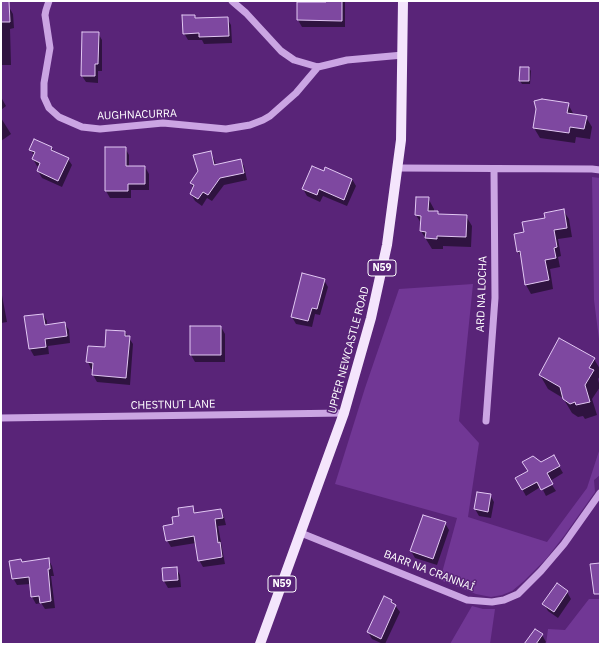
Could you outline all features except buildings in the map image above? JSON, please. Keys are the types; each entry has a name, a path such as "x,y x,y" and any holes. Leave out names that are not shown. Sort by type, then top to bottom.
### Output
{"main road":[{"name":"UPPER NEWCASTLE ROAD","path":"260,644 344,413 372,318 387,245 401,140 403,1"}],"street":[{"name":"AUGHNACURRA","path":"49,1 45,15 50,48 44,97 50,108 59,117 82,127 100,128 163,123 226,129 250,125 270,116 296,93 318,67"},
{"path":"232,1 246,13 281,52 294,60 318,67 347,60 402,55"},
{"path":"398,168 600,170"},
{"name":"ARD NA LOCHA","path":"486,421 495,298 494,168"},
{"name":"CHESTNUT LANE","path":"1,418 344,413"},
{"name":"BARR NA CRANNAÍ","path":"301,533 468,600 492,602 504,600 518,594 541,571 564,544 600,493"}],"shaded area":[{"path":"592,177 600,178 600,347 594,300"},
{"path":"473,284 459,421 479,443 468,517 547,542 587,488 600,448 600,475 594,480 595,492 564,536 546,559 524,581 512,591 491,597 476,594 440,580 457,518 335,484 365,388 399,289"},
{"path":"589,599 600,599 600,644 546,644 548,629 565,630"},
{"path":"472,606 483,609 495,609 490,644 450,644"}]}
